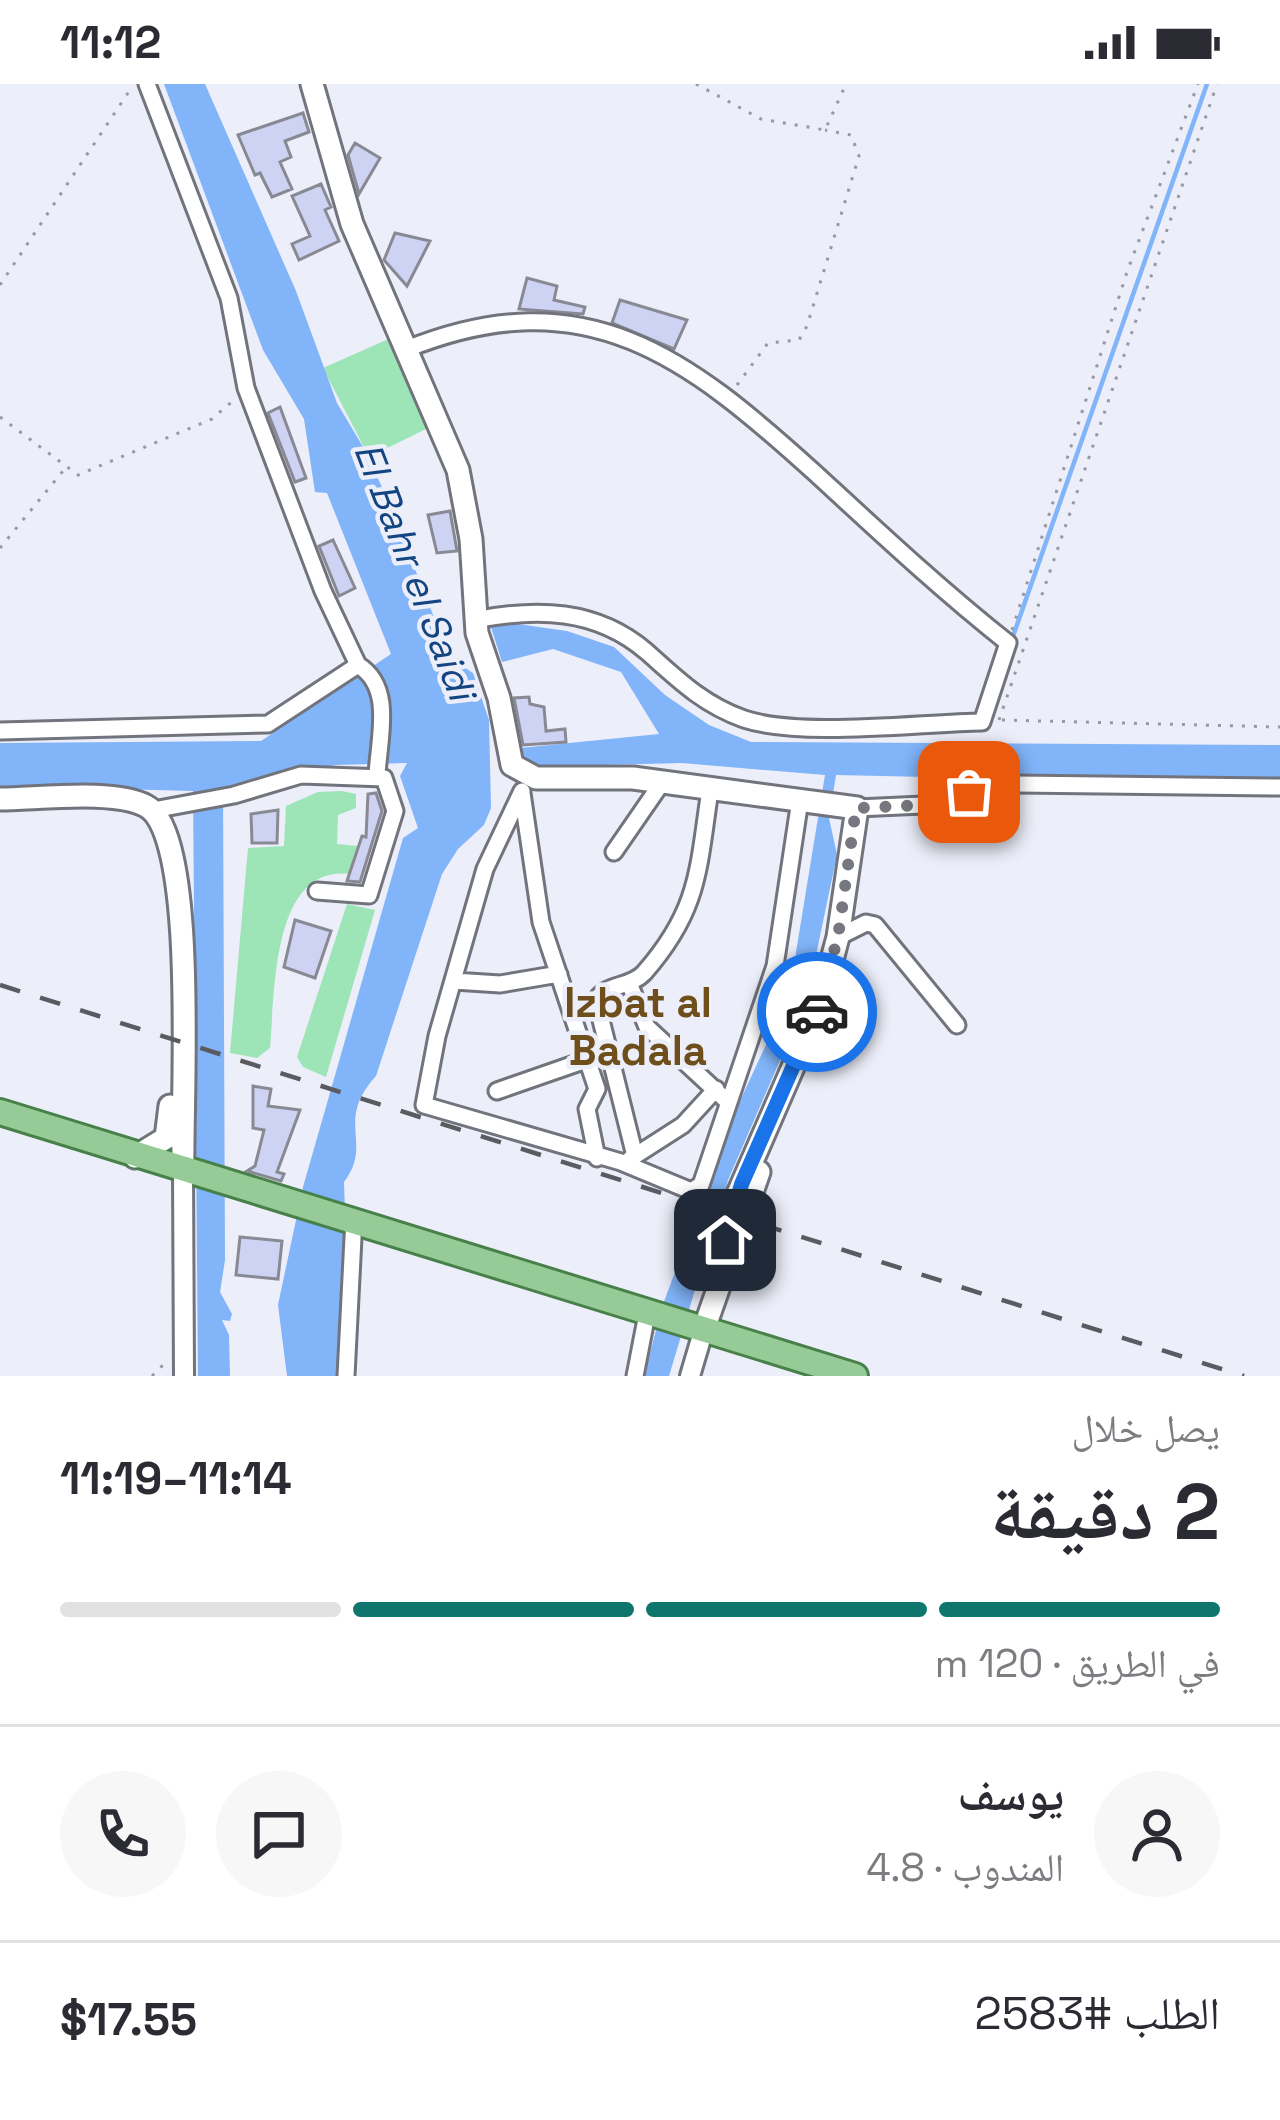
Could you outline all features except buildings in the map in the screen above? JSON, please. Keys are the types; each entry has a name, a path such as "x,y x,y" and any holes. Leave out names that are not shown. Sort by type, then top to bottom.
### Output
{"main road":[{"path":"312,84 352,224 458,470 471,539 476,626 514,765 536,778 663,781 856,808 838,937 820,1005 730,1212 728,1248 694,1329"},
{"path":"0,799 129,799 153,810 169,833 176,1104 183,1171"},
{"path":"135,1157 166,1138 176,1104"},
{"path":"0,1112 135,1157 285,1196 694,1329 855,1376"}],"street":[{"path":"147,84 229,298 245,388 358,664 375,675 381,689 377,776"},
{"path":"407,349 494,324 580,328 660,350 729,397 1008,643 991,721 750,721 697,696 643,649 593,621 532,611 476,626"},
{"path":"0,731 268,724 358,664"},
{"path":"514,765 541,922 598,1094 587,1109 597,1158"},
{"path":"514,765 424,1105 597,1158 628,1159 695,1190 775,966 814,802"},
{"path":"153,810 301,775 377,776 389,784 395,811 372,890 362,898 317,892"},
{"path":"614,852 663,781"},
{"path":"856,808 923,805 1011,784 1280,787"},
{"path":"628,1159 596,1003 604,990 629,983 645,972 687,914 702,863 710,790"},
{"path":"838,937 866,922 874,925 957,1025"},
{"path":"454,981 500,984 559,974"},
{"path":"629,983 647,1027 728,1102"},
{"path":"497,1091 586,1060"},
{"path":"628,1159 694,1115 716,1089"},
{"path":"183,1171 184,1376"},
{"path":"346,1376 350,1217"},
{"path":"635,1376 647,1314"},
{"path":"690,1376 694,1329"}],"path":[{"path":"0,285 134,84"},
{"path":"696,84 761,119 850,136 859,156 807,326 799,340 768,343 729,397"},
{"path":"825,130 846,84"},
{"path":"1008,643 1127,272 1198,84"},
{"path":"1217,84 991,721 1280,727"},
{"path":"0,417 64,469 86,473 212,419 245,388"},
{"path":"0,548 64,469"}],"green space":[{"path":"393,337 432,426 369,457 323,368"},
{"path":"318,792 356,794 356,808 338,815 337,844 357,846 349,874 323,877 304,890 291,911 277,967 270,1048 257,1058 230,1053 248,848 284,846 286,806"},
{"path":"347,904 375,910 326,1077 303,1067 297,1057"}],"water":[{"name":"El Bahr el Saidi","path":"164,84 205,84 296,291 337,403 369,457 395,518 390,534 404,541 450,658 473,673 489,720 491,808 484,825 458,849 442,874 376,1076 364,1092 355,1119 356,1155 344,1182 348,1303 340,1376 287,1376 278,1305 303,1187 403,838 418,828 400,776 407,763 336,765 223,787 225,1260 220,1292 232,1314 230,1321 222,1320 229,1335 230,1376 198,1376 193,791 0,786 0,743 261,741 391,654 327,493 315,492 304,419 263,350"},
{"path":"490,624 567,631 614,647 665,695 709,725 751,742 1280,745 1280,785 836,775 829,818 837,855 799,1036 785,1049 728,1180 669,1376 644,1376 662,1307 733,1116 789,995 825,775 682,763 525,767 520,748 659,734 621,672 553,649 502,662"}],"waterway":[{"path":"1012,639 1207,84"}],"railway":[{"path":"0,985 1244,1376"}],"way so far":[{"path":"817,1012 838,937 856,808 923,805 969,792"}],"district":[{"name":"Izbat al Badala","path":"638,1026"}],"route":[{"path":"725,1240 730,1212 817,1012"}]}
